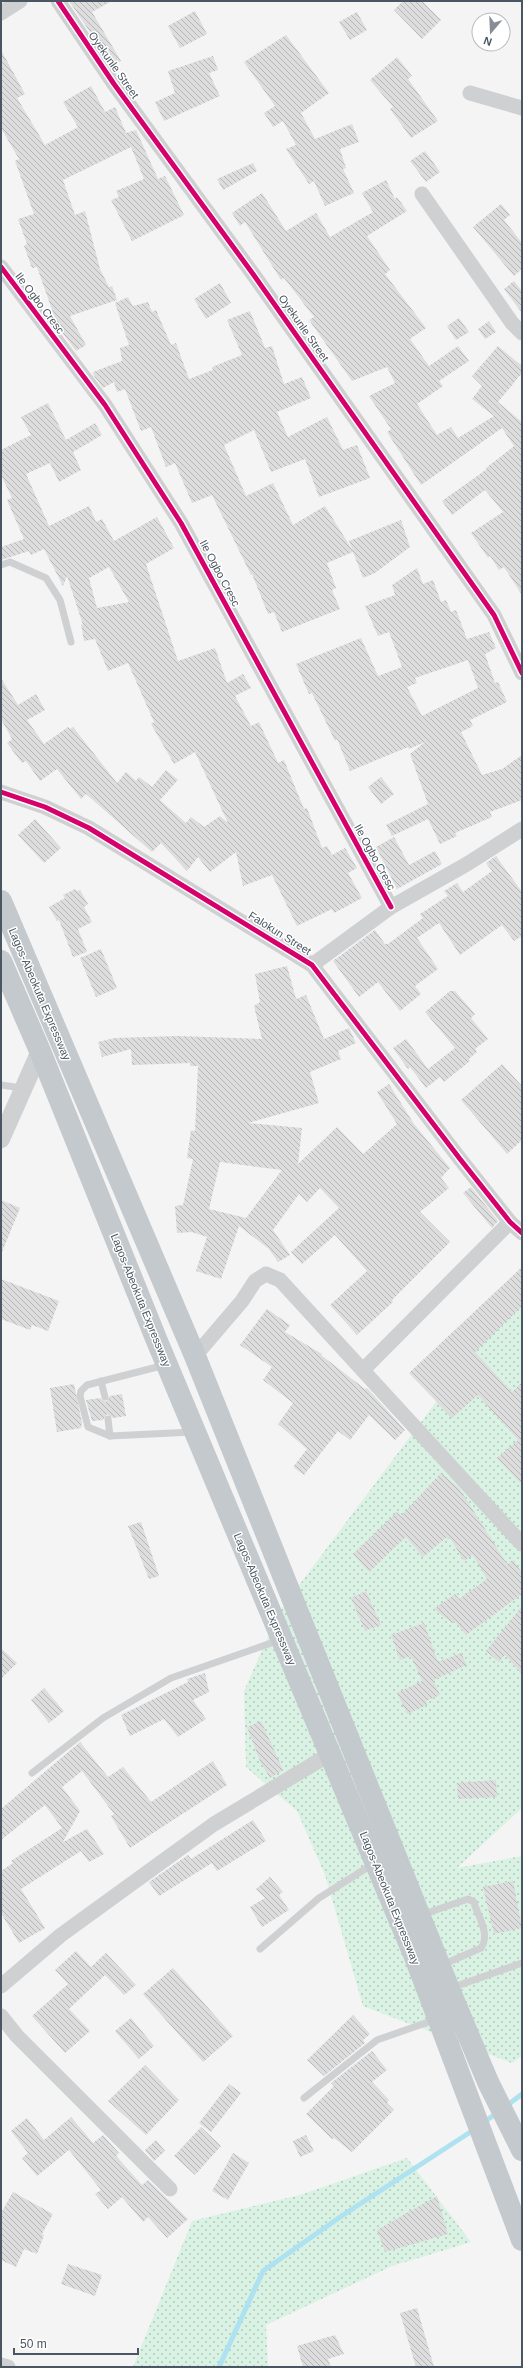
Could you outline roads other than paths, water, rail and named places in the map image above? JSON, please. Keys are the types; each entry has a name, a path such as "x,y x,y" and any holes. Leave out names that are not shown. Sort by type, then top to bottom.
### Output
{"highway":[{"name":"Lagos-Abeokuta Expressway","path":"1,901 195,1356 488,2082 519,2143"},
{"name":"Lagos-Abeokuta Expressway","path":"1,961 40,1050 167,1365 375,1863 437,2018 522,2240"}],"street":[{"path":"1,13 20,1"},
{"name":"Oyekunle Street","path":"58,1 114,84 253,274 494,615 522,673"},
{"path":"470,93 522,108"},
{"path":"422,194 512,323 522,333"},
{"name":"Ile Ogbo Cresc","path":"1,267 105,404 181,523 391,907"},
{"name":"Falokun Street","path":"1,792 45,807 89,828 312,965 510,1222 522,1233"},
{"path":"312,965 391,907 467,864 522,829"},
{"path":"1,1139 40,1050"},
{"path":"364,1370 510,1222"},
{"path":"195,1356 242,1301 255,1281 266,1274 280,1280 522,1544"},
{"path":"1,1986 61,1935 214,1824 330,1754"},
{"path":"1,2016 17,2036 170,2190"},
{"path":"1,2365 8,2367"}],"lane":[{"path":"1,565 10,562 46,578 60,600 71,642"},
{"path":"1,1085 23,1088"},
{"path":"167,1365 87,1385 81,1391 80,1396 88,1427 110,1436 195,1432"},
{"path":"101,1381 105,1397"},
{"path":"108,1419 110,1436"},
{"path":"32,1774 103,1718 171,1678 282,1639"},
{"path":"260,1949 319,1898 375,1863"},
{"path":"421,1915 468,1899 474,1902 485,1936 485,1943 481,1948 440,1966"},
{"path":"449,1988 522,1963"},
{"path":"304,2098 377,2040 437,2018"}],"waterway":[{"path":"506,2106 522,2094"},
{"path":"483,2123 498,2112"},
{"path":"219,2367 263,2271 343,2215 475,2129"}]}
